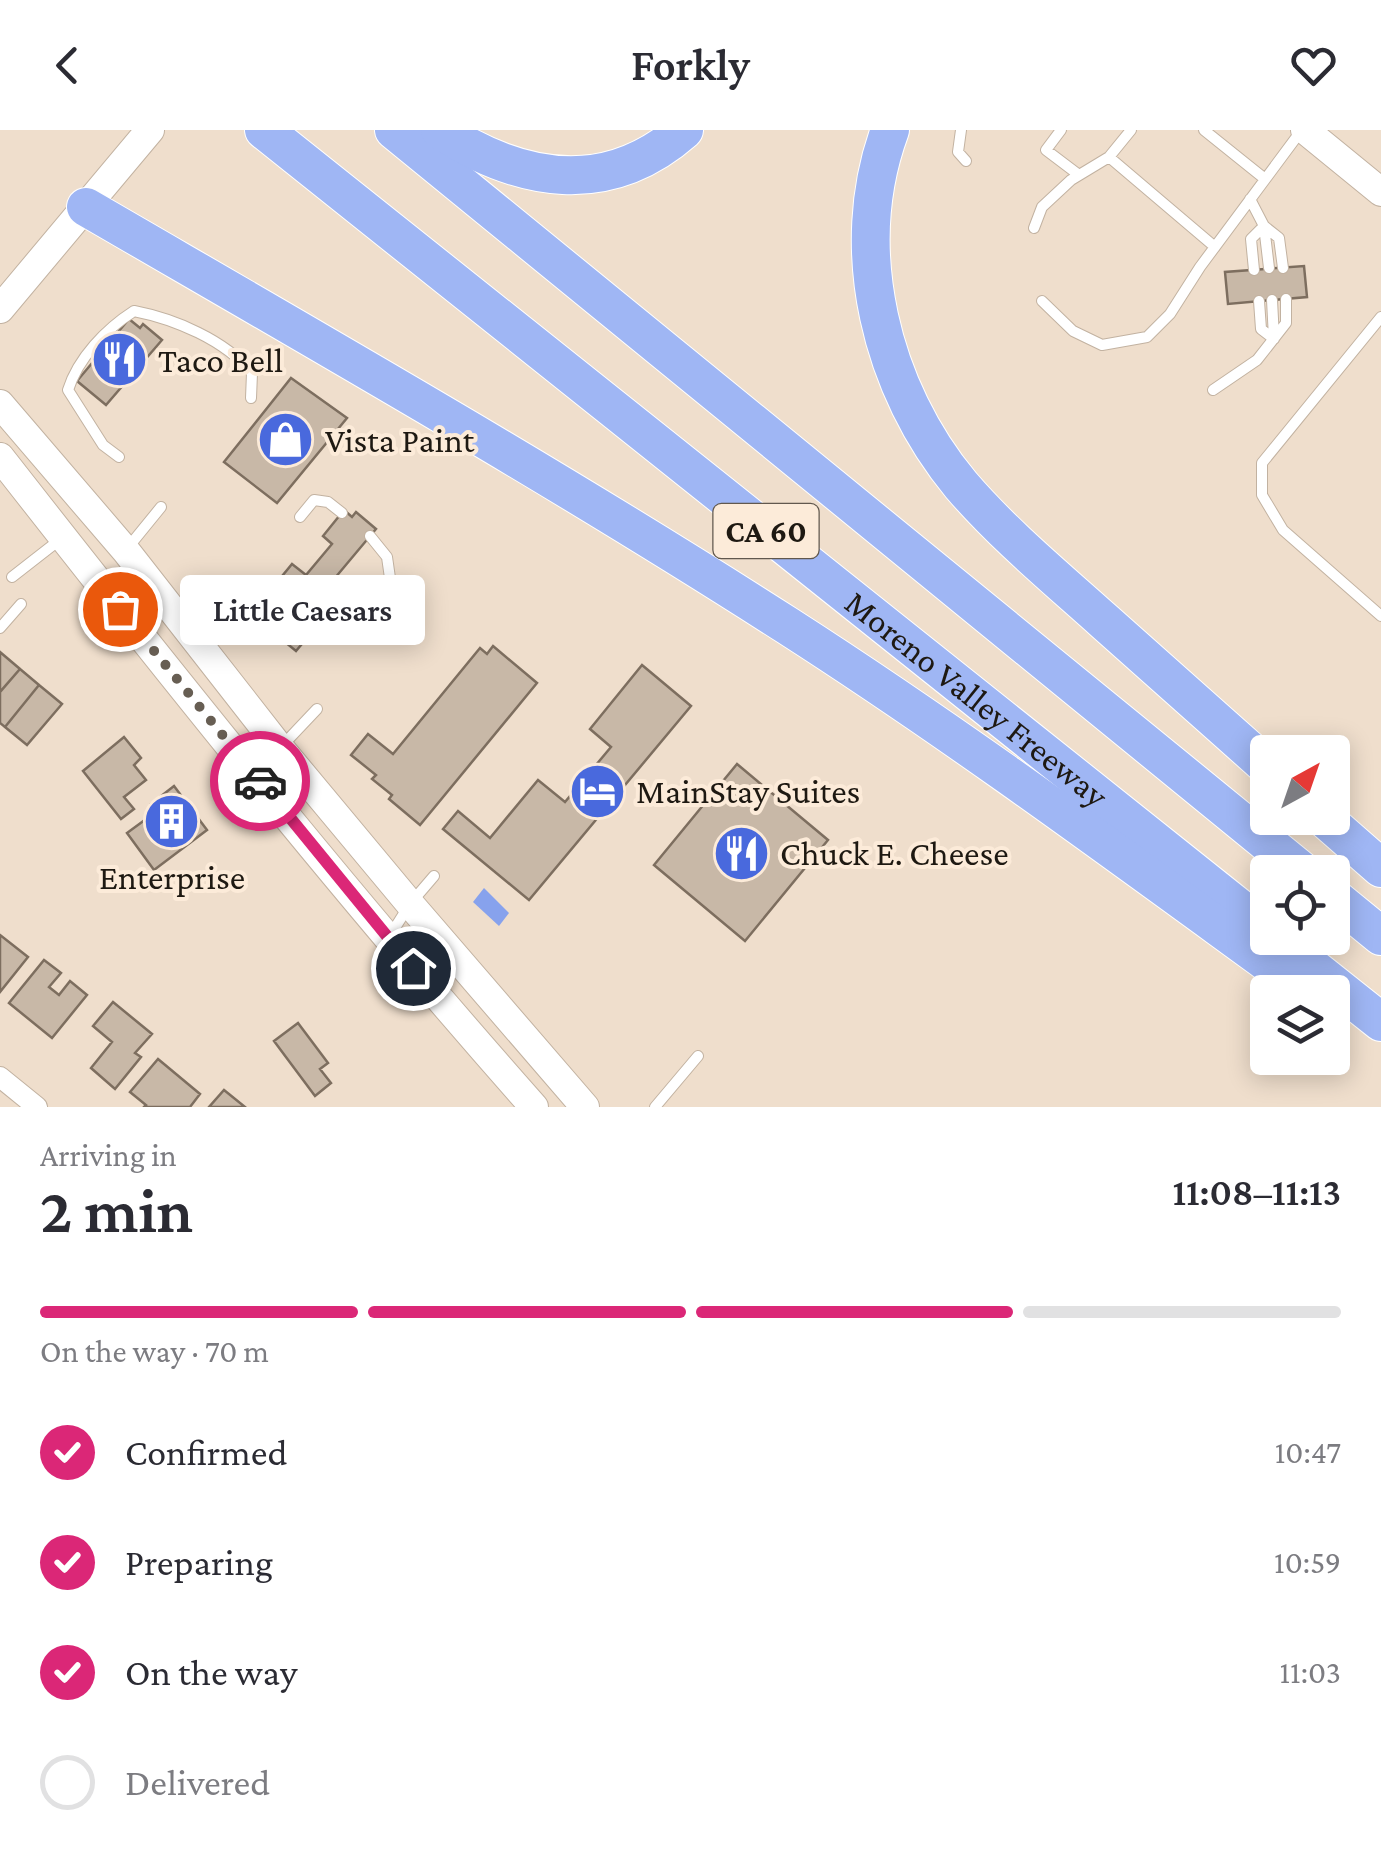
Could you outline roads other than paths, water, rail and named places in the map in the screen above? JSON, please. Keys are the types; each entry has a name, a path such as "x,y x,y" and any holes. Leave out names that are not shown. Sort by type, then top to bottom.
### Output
{"highway":[{"name":"Moreno Valley Freeway","path":"264,130 1250,917"},
{"name":"Moreno Valley Freeway","path":"394,130 1283,855"},
{"path":"440,130 488,158 551,176 614,170 667,145 684,130"},
{"path":"890,130 881,156 873,208 870,269 883,339 914,413 960,484 1036,560 1250,751"},
{"path":"86,207 470,430 789,626 1038,796 1285,975"},
{"path":"1343,835 1381,868"},
{"path":"1350,911 1381,936"},
{"path":"1296,955 1381,1022"},
{"path":"1350,1023 1381,1045"}],"main road":[{"path":"0,309 150,130"},
{"path":"1304,130 1381,192"},
{"path":"0,404 126,550 328,806 584,1107"},
{"path":"0,457 182,689 388,939 534,1107"},
{"path":"182,689 216,708 253,744 280,748"},
{"path":"264,786 279,777 303,800 328,806"}],"street":[{"path":"0,1077 37,1107"}],"lane":[{"path":"961,130 958,152 966,161"},
{"path":"1060,130 1046,150 1078,175"},
{"path":"1034,228 1042,208 1078,175 1109,156 1131,130"},
{"path":"1204,130 1265,179"},
{"path":"1042,301 1072,331 1102,344 1147,337 1170,314 1215,247 1304,130"},
{"path":"1109,156 1215,247"},
{"path":"1250,199 1264,226 1270,268"},
{"path":"1264,226 1279,238 1283,268"},
{"path":"1254,270 1251,239 1264,226"},
{"path":"1214,390 1258,360 1286,323 1286,299"},
{"path":"1272,300 1274,339"},
{"path":"1258,301 1261,330 1274,339"},
{"path":"119,457 103,445 68,390 74,373 113,325 134,312 167,317 240,359 252,374 250,398"},
{"path":"1381,317 1262,463 1262,496 1283,530 1381,616"},
{"path":"300,517 314,500 328,502 342,512"},
{"path":"126,550 161,507"},
{"path":"370,536 387,557 390,578"},
{"path":"12,577 63,538"},
{"path":"0,628 21,604"},
{"path":"198,643 220,612"},
{"path":"280,748 317,709"},
{"path":"388,939 434,876"},
{"path":"655,1107 698,1056"}],"water":[{"path":"484,888 509,913 499,926 473,902"}],"place":[{"name":"Taco Bell","path":"119,360"},
{"name":"Vista Paint","path":"286,440"},
{"name":"Little Caesars","path":"120,609"},
{"name":"MainStay Suites","path":"597,791"},
{"name":"Enterprise","path":"172,821"},
{"name":"Chuck E. Cheese","path":"741,853"}]}
